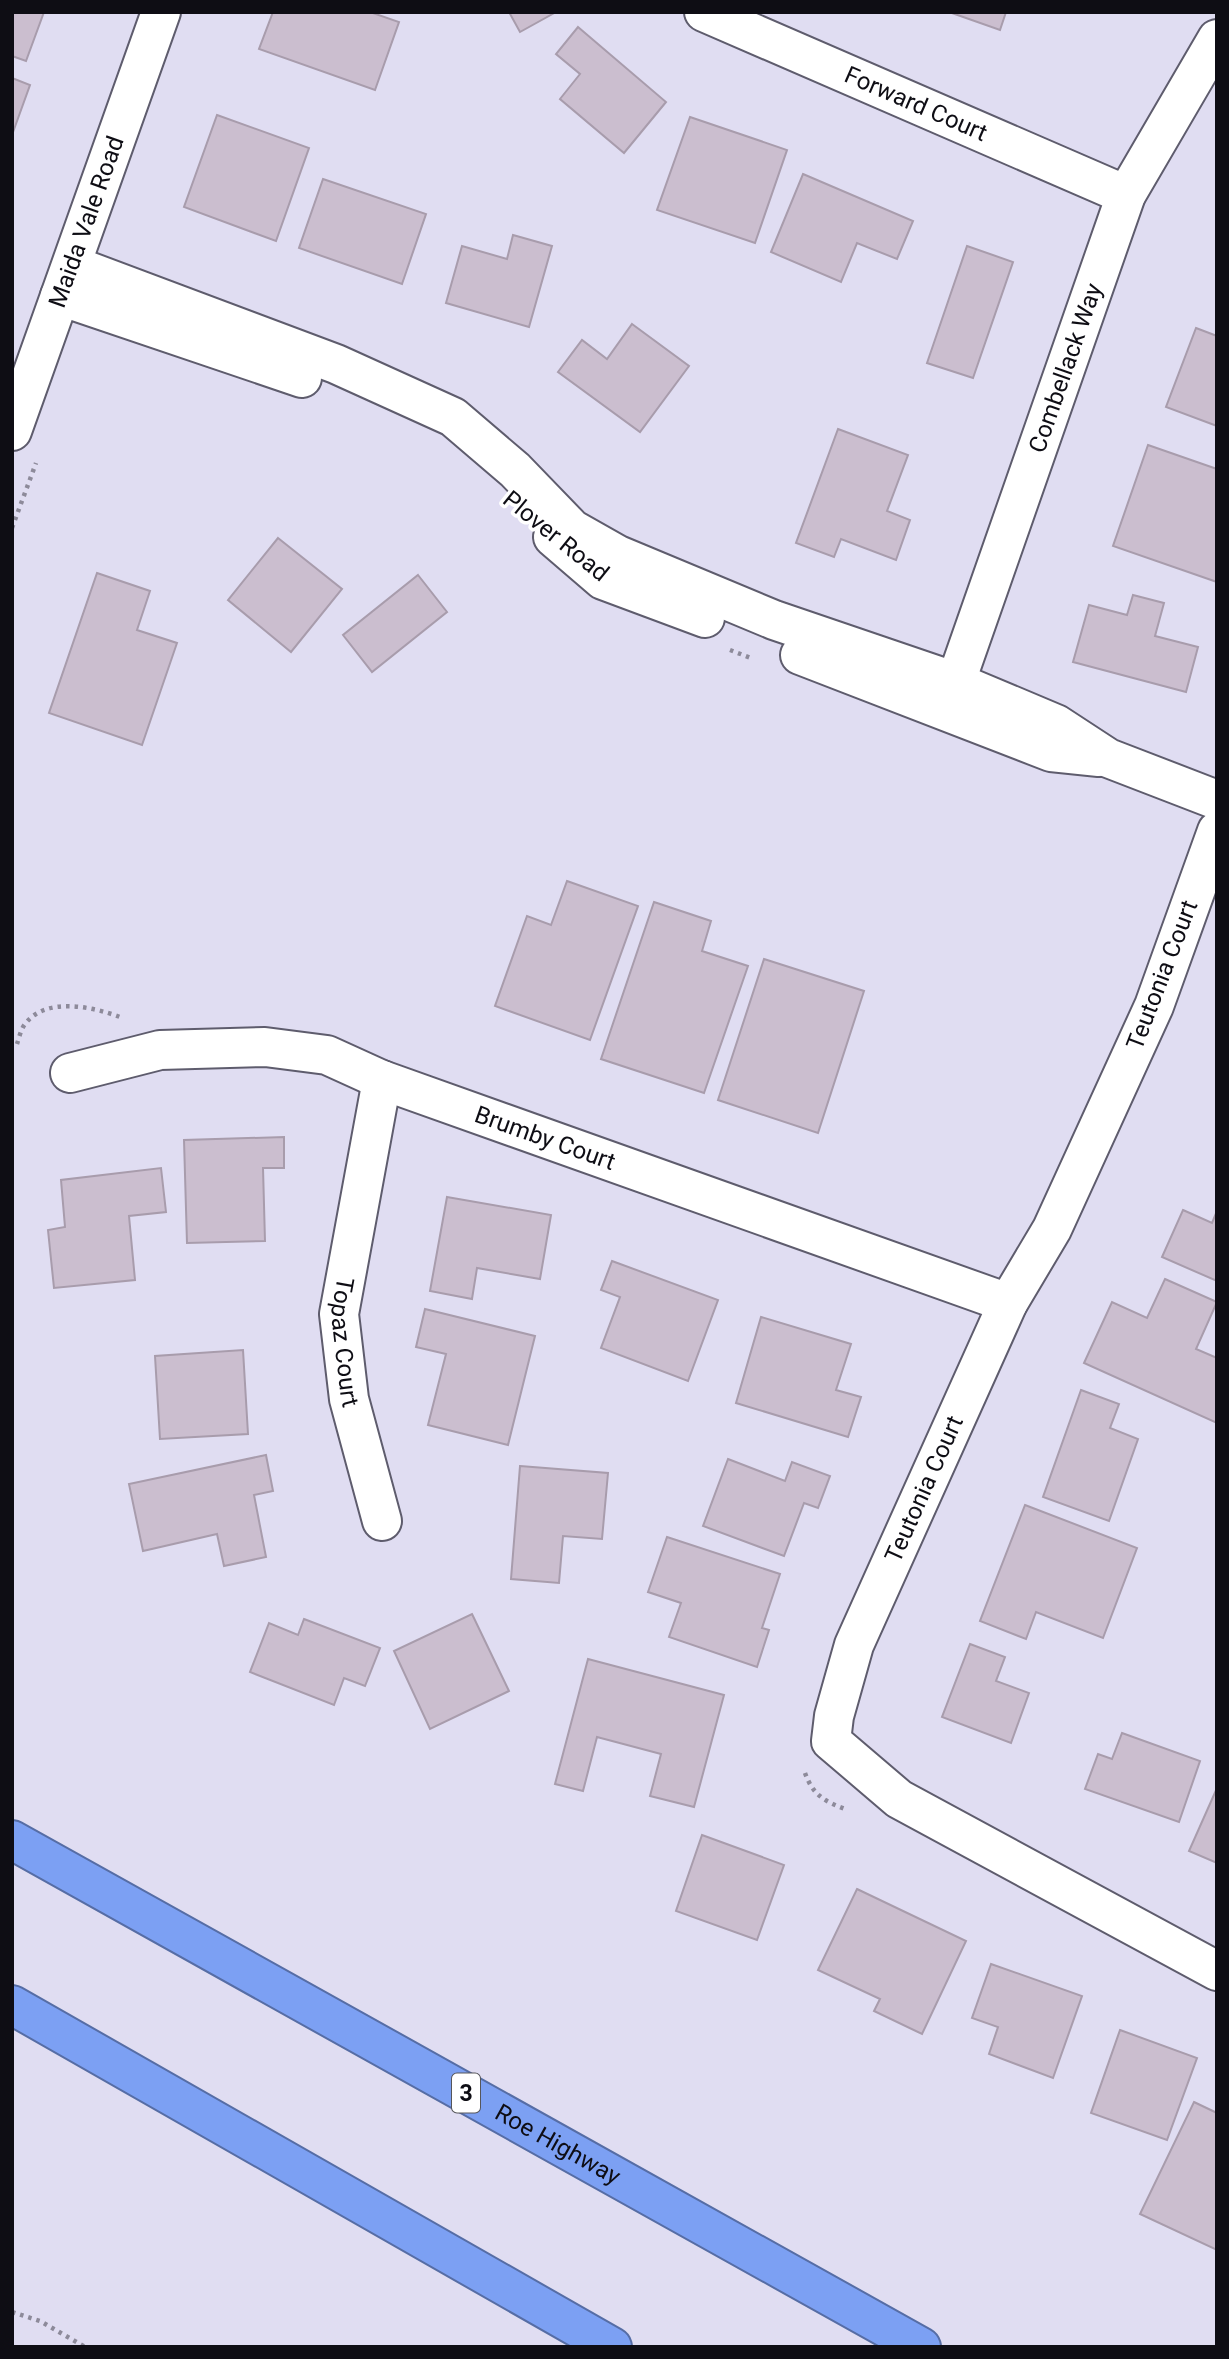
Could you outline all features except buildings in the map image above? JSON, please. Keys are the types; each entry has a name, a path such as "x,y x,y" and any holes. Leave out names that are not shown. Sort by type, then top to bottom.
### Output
{"highway":[{"name":"Roe Highway","path":"12,1840 920,2347"},
{"path":"12,2005 612,2347"}],"street":[{"name":"Maida Vale Road","path":"12,431 161,12"},
{"name":"Forward Court","path":"704,12 1126,195"},
{"name":"Combellack Way","path":"951,697 1126,195 1217,39"},
{"name":"Plover Road","path":"66,281 366,400 453,446 603,580 951,697 1056,724 1108,758 1217,800"},
{"name":"Teutonia Court","path":"1217,831 1154,1006 1052,1229 1008,1303 854,1644 834,1716 831,1741 899,1799 1217,1971"},
{"name":"Brumby Court","path":"70,1073 160,1050 265,1047 327,1055 382,1080 1008,1303"},
{"name":"Topaz Court","path":"382,1080 339,1314 349,1399 382,1521"}],"path":[{"path":"16,1044 26,1023 43,1011 73,1006 106,1012 127,1020"},
{"path":"802,1765 810,1788 824,1801 849,1810"},
{"path":"12,2312 40,2321 85,2347"}]}
